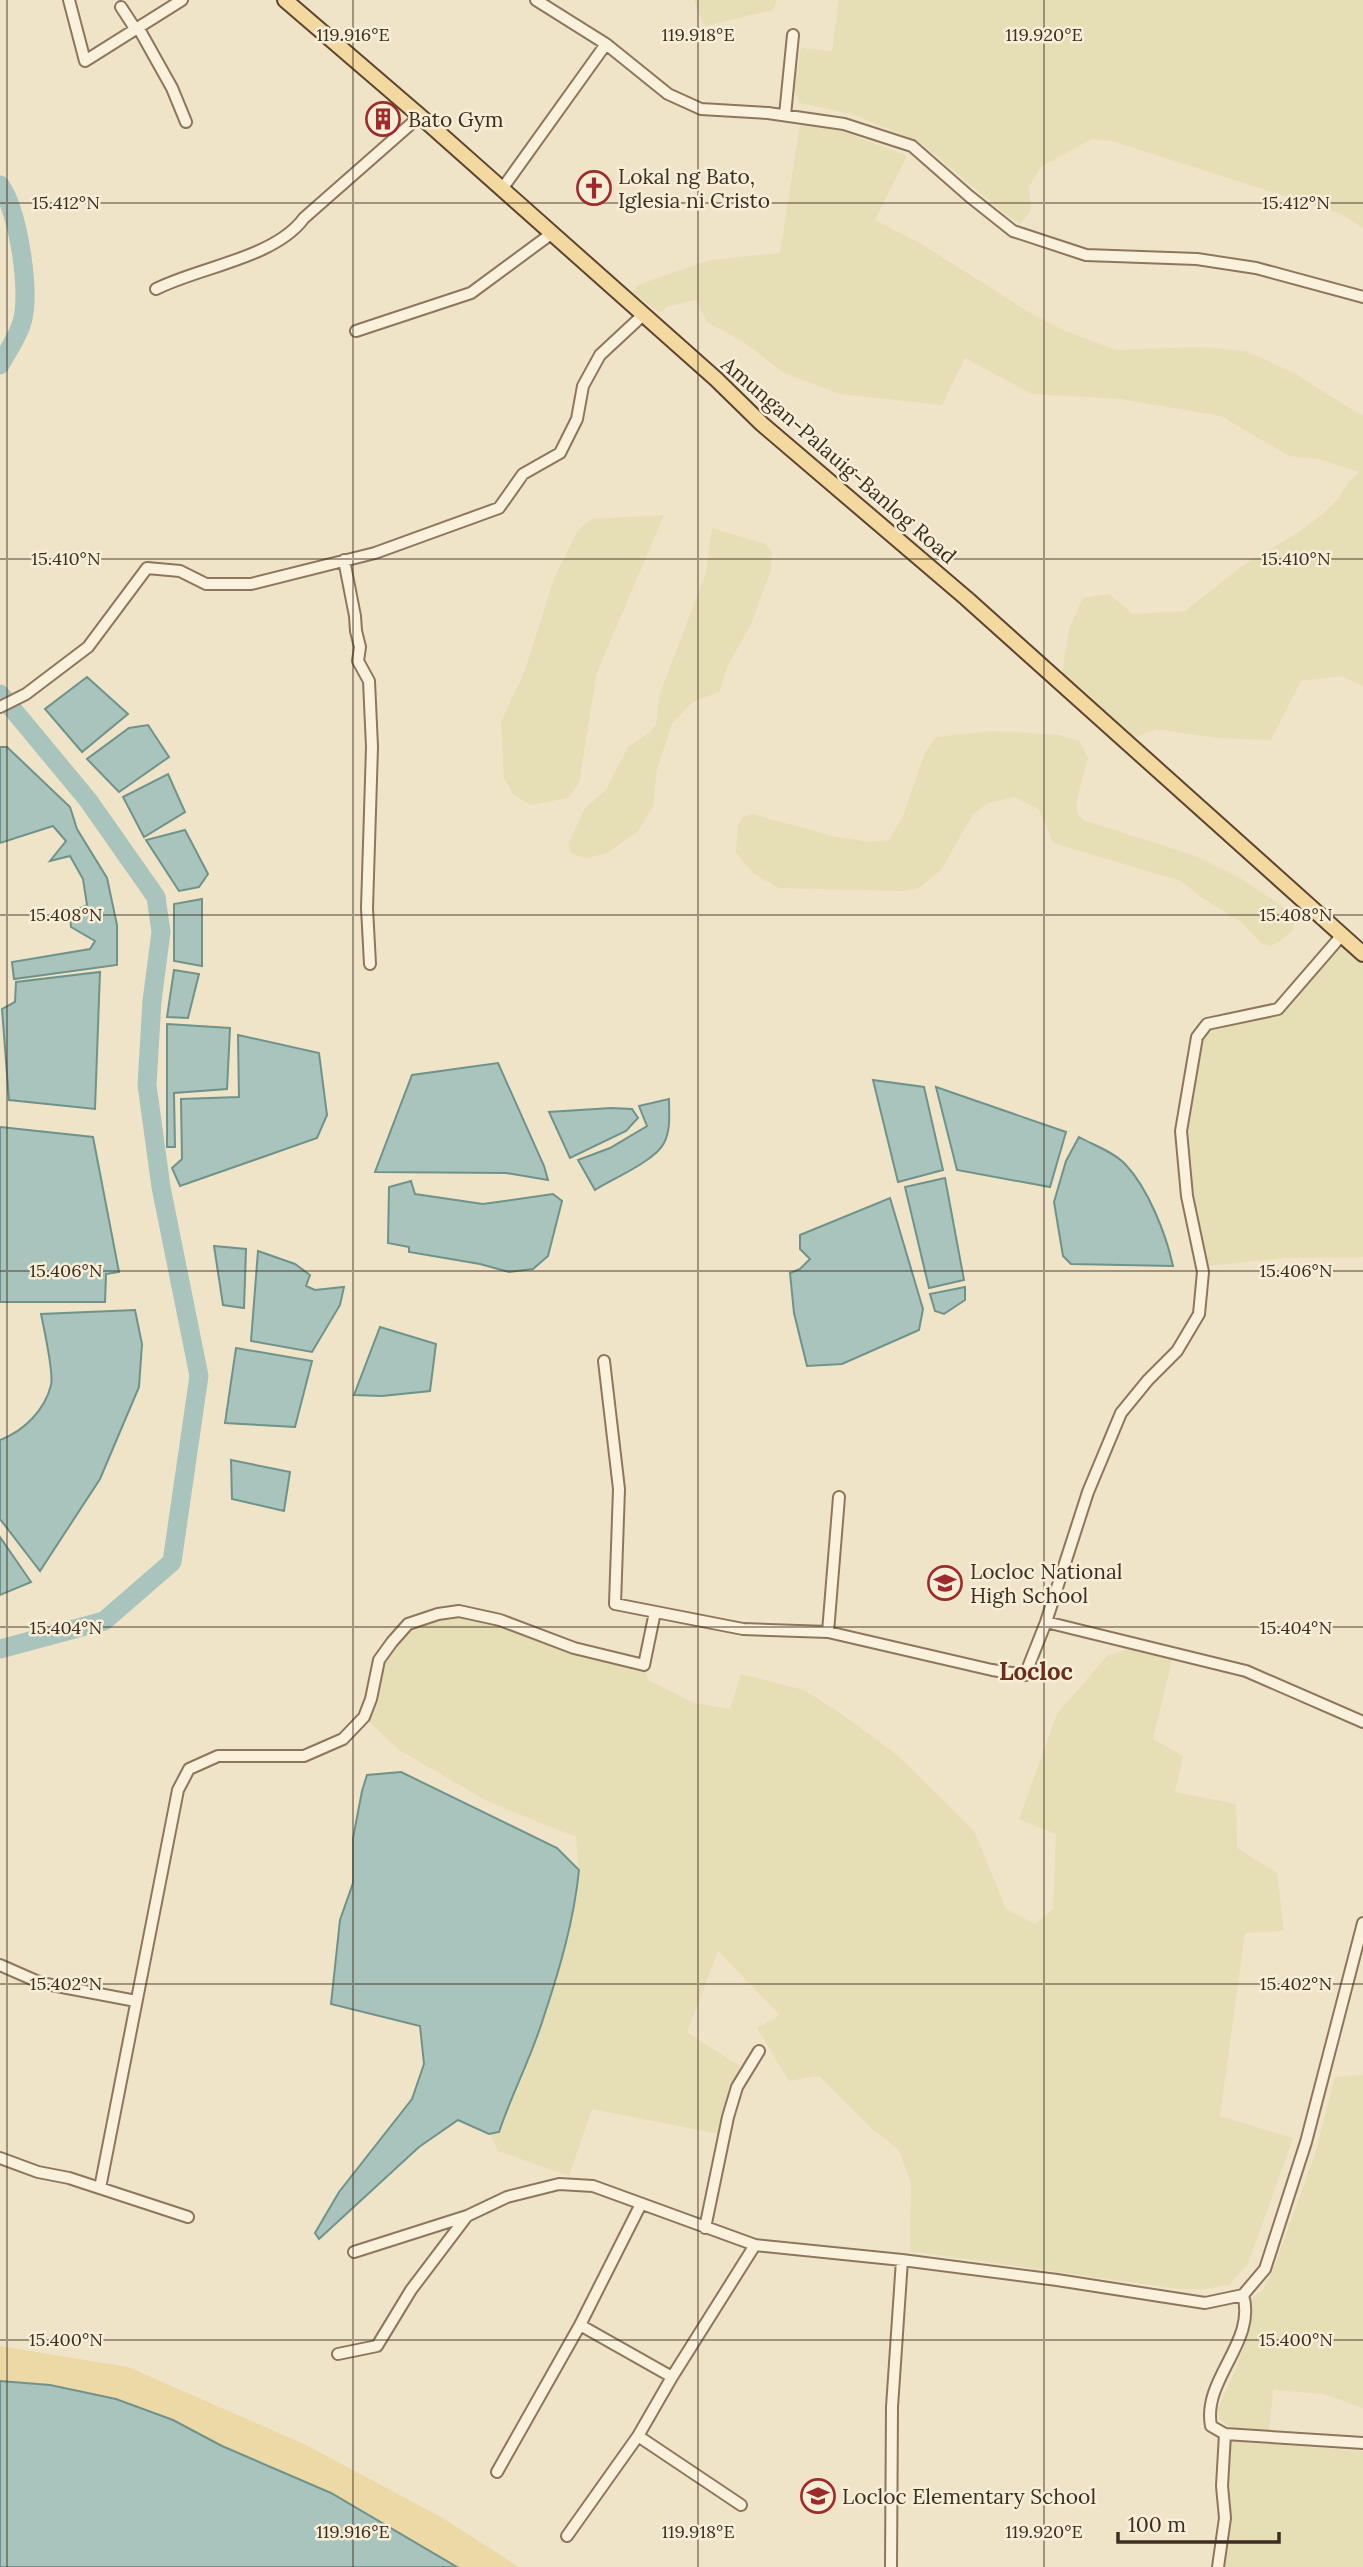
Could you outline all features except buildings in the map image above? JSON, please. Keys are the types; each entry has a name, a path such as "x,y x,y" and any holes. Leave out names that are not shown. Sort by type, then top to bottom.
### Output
{"main road":[{"name":"Amungan-Palauig-Banlog Road","path":"285,0 643,315 762,424 976,608 1363,954"}],"street":[{"path":"69,0 85,61 182,0"},
{"path":"536,0 606,44 668,94 701,109 844,124 912,146 1013,231 1086,255 1197,260 1256,268 1363,297"},
{"path":"121,7 138,29 172,88 186,122"},
{"path":"785,116 793,35"},
{"path":"502,190 606,44"},
{"path":"156,289 174,280 239,259 268,246 298,227 304,218 419,116"},
{"path":"356,331 471,293 551,234"},
{"path":"0,707 26,694 88,647 147,568 180,571 206,584 251,584 375,553 499,508 523,474 560,453 578,419 583,386 600,355 643,315"},
{"path":"344,560 360,648 358,661 369,681 372,747 367,908 370,964"},
{"path":"604,1361 619,1489 615,1604 743,1629 828,1632 992,1670 1025,1675 1046,1622 1088,1492 1121,1413 1148,1380 1178,1351 1199,1314 1203,1272 1183,1173 1181,1131 1197,1037 1206,1024 1278,1009 1342,935"},
{"path":"828,1632 839,1497"},
{"path":"100,2188 178,1790 189,1769 218,1756 304,1756 343,1739 364,1717 371,1699 379,1660 408,1624 438,1614 459,1611 499,1620 575,1648 645,1665 655,1612"},
{"path":"1046,1622 1246,1671 1363,1722"},
{"path":"354,2252 467,2216 507,2197 559,2184 593,2186 755,2245 902,2260 1205,2303 1243,2295 1265,2269 1282,2218 1306,2142 1363,1923"},
{"path":"0,1965 41,1983 136,2001"},
{"path":"705,2228 727,2117 737,2087 759,2051"},
{"path":"0,2158 188,2217"},
{"path":"497,2472 580,2325 641,2204"},
{"path":"338,2354 377,2346 411,2290 467,2216"},
{"path":"567,2536 638,2436 671,2376 755,2245"},
{"path":"891,2567 892,2407 902,2260"},
{"path":"1243,2295 1247,2308 1244,2329 1224,2369 1209,2412 1211,2426 1225,2434 1363,2443"},
{"path":"580,2325 671,2376"},
{"path":"1217,2567 1225,2518 1222,2486 1225,2434"},
{"path":"638,2436 741,2505"}],"shaded area":[{"path":"694,0 777,0 773,10 704,26"},
{"path":"839,0 1363,0 1363,228 1341,214 1112,141 1092,139 1042,166 1029,187 1031,210 1020,224 921,143 852,114 800,103 794,90 801,48 832,51"},
{"path":"800,125 842,131 907,156 875,220 920,243 1027,311 1065,331 1116,350 1198,347 1246,351 1296,374 1363,415 1363,686 1342,676 1301,681 1271,740 1217,738 1156,729 1133,738 1062,674 1069,629 1083,598 1109,594 1133,614 1185,611 1241,567 1299,532 1324,513 1359,472 1319,459 1289,456 1221,416 1120,399 1032,394 965,358 942,405 840,394 784,373 745,343 707,322 696,300 668,306 660,313 632,292 640,284 710,260 780,253"},
{"path":"664,515 597,672 579,783 568,798 530,805 514,795 504,778 501,722 525,670 554,579 578,530 592,519"},
{"path":"712,528 766,544 772,552 771,570 751,624 728,665 719,692 692,702 672,724 657,769 653,806 638,831 607,853 588,858 578,856 570,851 569,842 585,808 606,790 628,747 650,732 656,724 659,696 706,573"},
{"path":"993,731 1060,735 1079,741 1088,758 1076,803 1077,813 1083,820 1193,855 1237,876 1292,913 1295,922 1292,931 1270,946 1261,943 1241,922 1202,898 1181,881 1053,843 1039,810 1015,797 988,803 973,814 941,870 919,888 902,891 779,888 754,874 736,853 738,825 743,817 752,814 832,836 870,842 889,840 903,816 925,753 936,737"},
{"path":"1340,945 1363,965 1363,1257 1285,1258 1207,1266 1190,1174 1187,1129 1202,1038 1211,1026 1283,1013"},
{"path":"459,1611 644,1665 648,1680 694,1703 730,1709 741,1674 804,1690 897,1755 974,1831 1006,1909 1035,1924 1053,1909 1056,1834 1019,1819 1057,1714 1107,1656 1133,1647 1173,1656 1153,1739 1183,1756 1175,1792 1236,1804 1237,1848 1277,1873 1284,1931 1245,1933 1220,2116 1293,2138 1248,2264 1229,2285 1179,2289 910,2251 911,2183 899,2150 870,2127 819,2076 789,2081 757,2028 780,2015 718,1951 687,2032 747,2071 724,2135 592,2109 569,2176 498,2151 490,2134 499,2132 579,1876 576,1837 489,1802 399,1750 364,1717 379,1660 408,1624"},
{"path":"1363,2075 1363,2408 1324,2394 1273,2390 1269,2431 1232,2428 1219,2419 1218,2408 1236,2369 1247,2334 1251,2318 1249,2299 1261,2292 1272,2273 1315,2154 1335,2077"},
{"path":"1230,2441 1363,2451 1363,2567 1225,2567 1231,2521"}],"sand":[{"path":"0,2346 128,2367 304,2444 441,2517 519,2567 457,2567 331,2493 222,2446 173,2420 50,2385 0,2381"}],"water":[{"path":"87,677 128,714 82,752 45,709"},
{"path":"148,725 169,757 119,792 87,759 129,728"},
{"path":"0,747 7,747 70,807 77,829 107,878 117,925 117,965 14,979 12,962 90,949 95,941 71,927 70,913 87,905 83,879 70,856 50,861 66,841 53,826 0,843"},
{"path":"168,774 185,812 144,837 123,797"},
{"path":"185,830 208,874 199,887 179,891 146,840"},
{"path":"202,899 202,966 174,961 174,904"},
{"path":"174,970 199,974 188,1018 167,1017"},
{"path":"100,972 95,1109 9,1100 2,1009 15,1002 16,982"},
{"path":"167,1024 230,1028 227,1089 174,1093 175,1147 167,1147"},
{"path":"238,1035 319,1053 327,1115 317,1138 180,1186 172,1168 182,1159 181,1099 239,1097"},
{"path":"498,1063 548,1180 506,1173 375,1172 412,1075"},
{"path":"873,1080 924,1087 943,1170 898,1182"},
{"path":"936,1087 1066,1132 1050,1187 957,1170"},
{"path":"669,1099 668,1133 659,1150 643,1163 595,1190 578,1160 610,1148 647,1126 639,1106"},
{"path":"632,1109 638,1118 626,1131 570,1158 549,1112"},
{"path":"0,1127 93,1137 119,1272 106,1274 105,1302 0,1302"},
{"path":"1079,1137 1115,1156 1133,1174 1155,1212 1173,1266 1071,1264 1063,1256 1054,1202 1066,1161"},
{"path":"945,1178 964,1280 929,1288 905,1187"},
{"path":"411,1181 415,1194 483,1204 553,1194 562,1201 548,1256 533,1269 509,1272 480,1264 409,1252 409,1247 388,1243 389,1187"},
{"path":"890,1198 923,1309 919,1330 842,1364 807,1366 794,1313 790,1273 800,1269 810,1259 800,1249 800,1235"},
{"path":"214,1246 246,1249 244,1308 223,1305"},
{"path":"258,1251 295,1264 310,1275 306,1286 315,1290 344,1287 340,1305 312,1352 251,1341"},
{"path":"965,1287 965,1300 944,1314 935,1311 930,1294"},
{"path":"135,1310 142,1344 139,1387 100,1479 40,1571 0,1519 0,1440 17,1431 39,1411 51,1385 41,1314"},
{"path":"380,1327 436,1344 430,1391 382,1396 354,1395"},
{"path":"236,1348 312,1361 295,1427 225,1423"},
{"path":"231,1460 290,1472 284,1511 232,1499"},
{"path":"0,1537 31,1582 0,1595"},
{"path":"401,1772 557,1848 579,1870 574,1907 561,1962 539,2031 499,2132 489,2134 458,2120 419,2147 319,2239 315,2233 339,2192 412,2099 424,2064 420,2026 331,2004 340,1920 353,1883 353,1838 362,1791 367,1775"},
{"path":"0,2381 50,2385 116,2399 173,2420 222,2446 331,2493 457,2567 0,2567"}],"waterway":[{"path":"0,185 17,231 25,291 20,328 0,365"},
{"path":"0,694 88,800 156,897 161,932 152,1001 147,1085 161,1187 199,1376 172,1562 104,1621 0,1649"}],"place":[{"name":"Bato Gym","path":"383,119"},
{"name":"Lokal ng Bato, Iglesia ni Cristo","path":"594,188"},
{"name":"Locloc National High School","path":"945,1583"},
{"name":"Locloc Elementary School","path":"818,2496"}],"district":[{"name":"Locloc","path":"1036,1671"}]}
